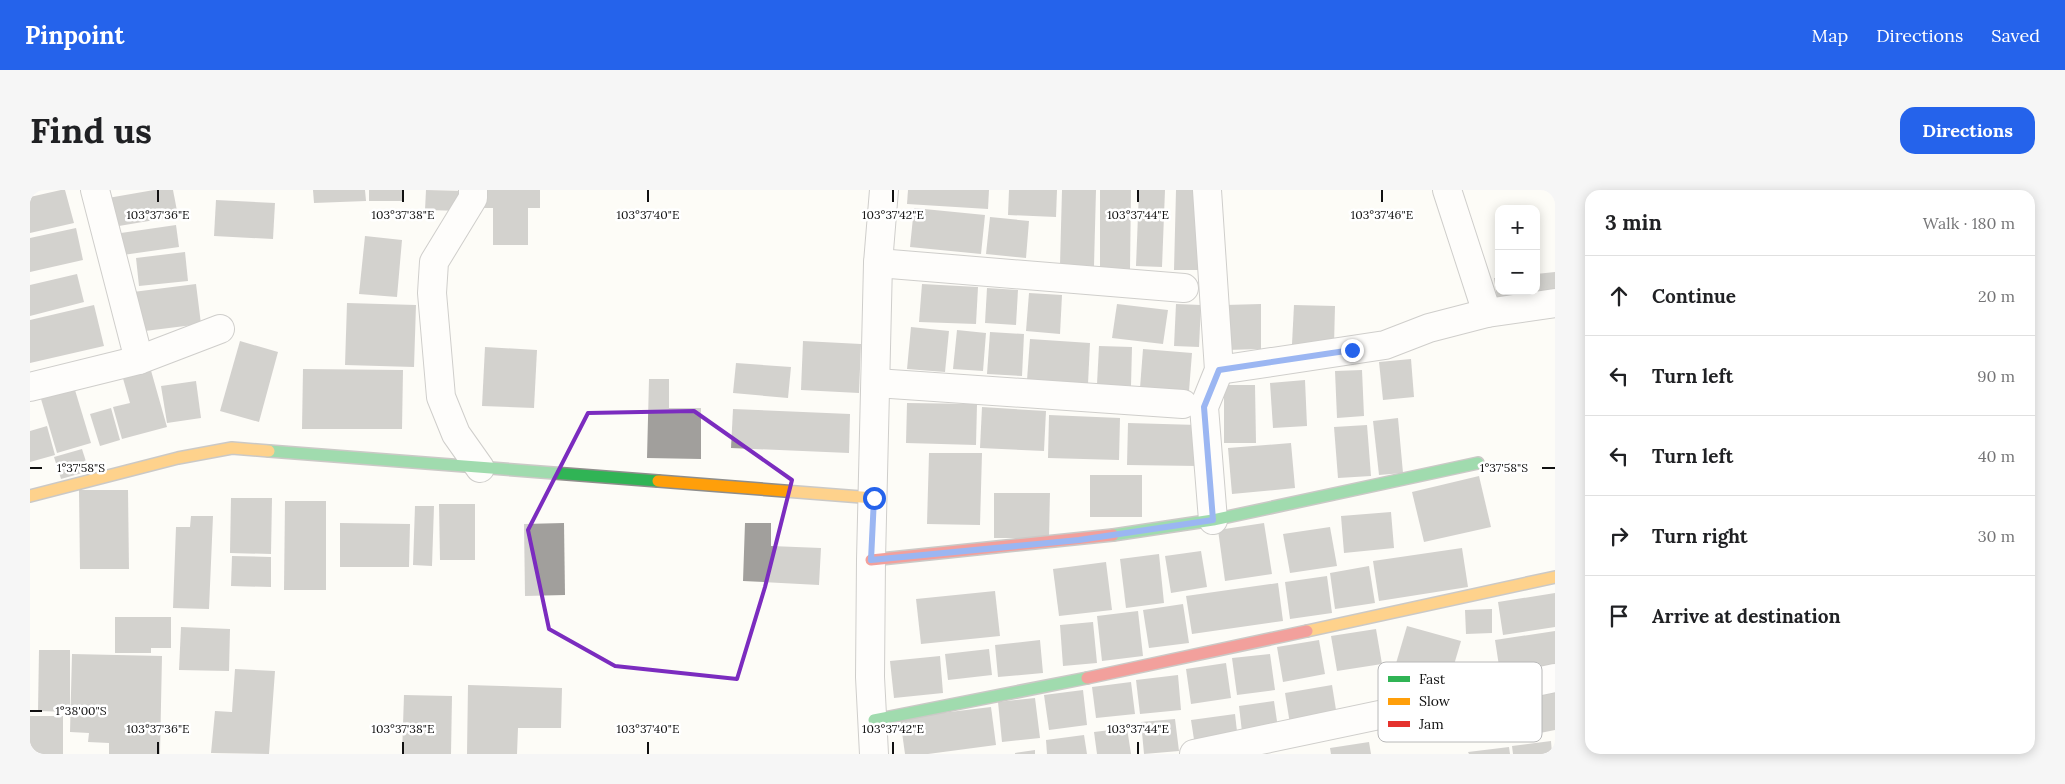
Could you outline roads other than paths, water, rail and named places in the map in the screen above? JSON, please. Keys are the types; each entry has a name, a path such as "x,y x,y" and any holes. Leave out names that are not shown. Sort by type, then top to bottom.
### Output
{"street":[{"path":"95,190 139,360"},
{"path":"473,190 473,198 434,262 432,293 442,397 456,434 480,468"},
{"path":"874,754 874,720 870,677 871,560 874,498 878,263 884,190"},
{"path":"1207,190 1219,370 1204,407 1213,520"},
{"path":"1447,190 1486,313"},
{"path":"878,263 1184,288"},
{"path":"1219,370 1385,345 1429,328 1486,313 1555,303"},
{"path":"30,387 139,360 220,329"},
{"path":"876,383 1183,404"},
{"path":"30,496 178,458 232,448 874,498"},
{"path":"871,560 1079,540 1213,520 1478,463"},
{"path":"874,720 1116,672 1555,577"},
{"path":"1542,681 1555,678"},
{"path":"1194,754 1378,715"}]}
